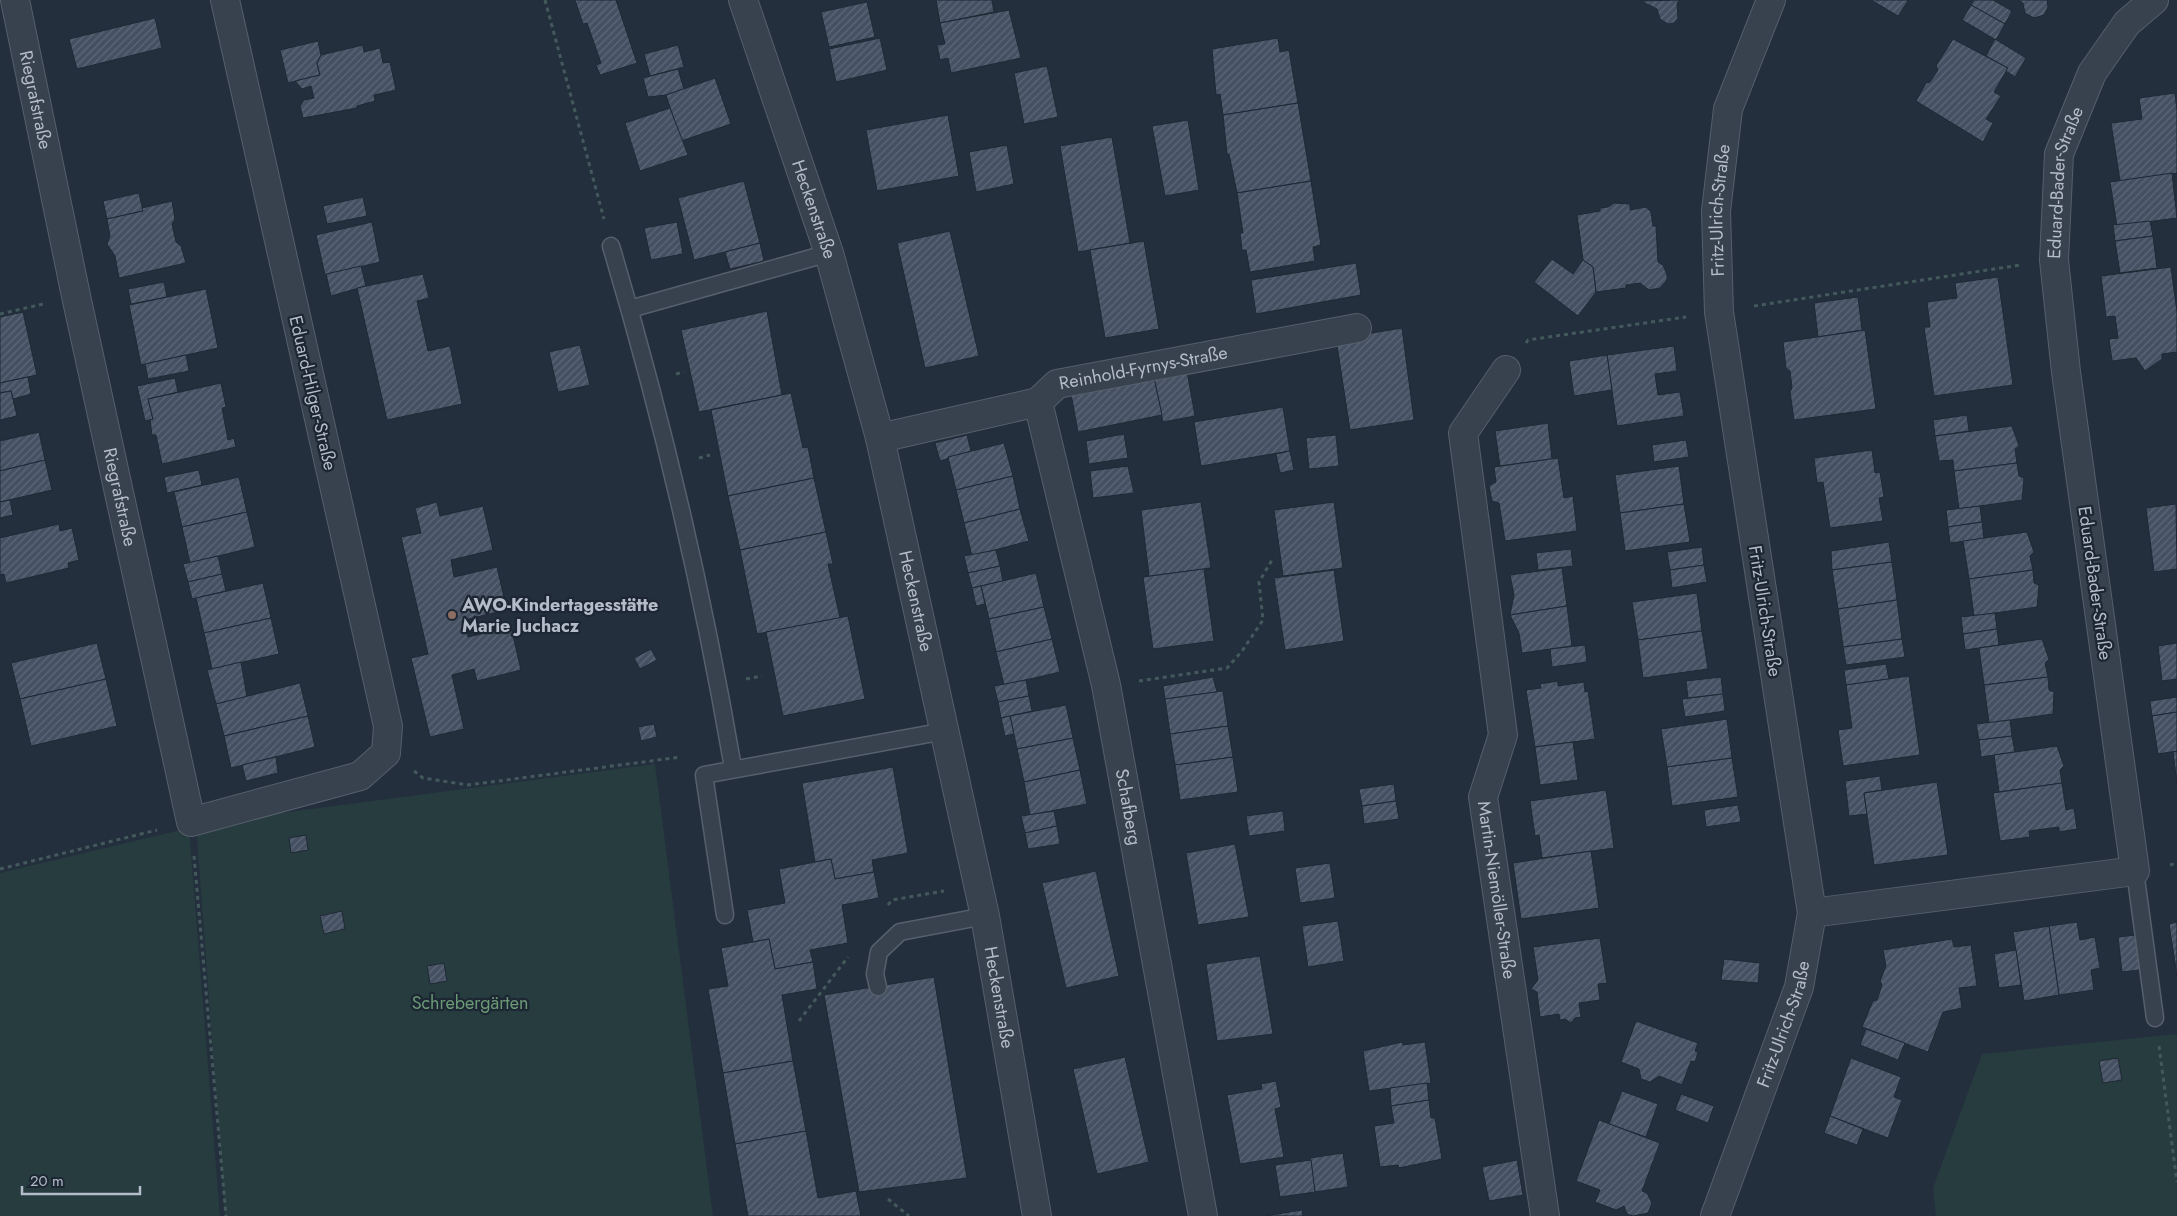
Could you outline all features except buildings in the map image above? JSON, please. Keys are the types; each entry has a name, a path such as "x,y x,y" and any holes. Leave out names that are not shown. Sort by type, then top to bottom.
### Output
{"street":[{"name":"Riegrafstraße","path":"15,0 76,296 191,822"},
{"name":"Eduard-Hilger-Straße","path":"226,0 388,726 386,753"},
{"name":"Heckenstraße","path":"743,0 829,254 880,438 985,916 1037,1216"},
{"name":"Fritz-Ulrich-Straße","path":"1716,1216 1799,987 1812,913 1720,312 1716,211 1728,109 1771,0"},
{"name":"Eduard-Bader-Straße","path":"2135,871 2066,372 2054,260 2059,154 2092,73 2127,23 2154,0"},
{"name":"Reinhold-Fyrnys-Straße","path":"1038,402 1057,384 1357,328"},
{"name":"Martin-Niemöller-Straße","path":"1506,370 1463,433 1503,735 1483,797 1545,1216"},
{"path":"880,438 1038,402"},
{"name":"Schafberg","path":"1038,402 1106,685 1203,1216"},
{"path":"191,822 360,776 386,753"},
{"path":"1812,913 2135,871"}],"lane":[{"path":"611,246 630,309 671,464 717,676 733,768"},
{"path":"630,309 829,254"},
{"path":"725,915 704,775 733,768 945,731"},
{"path":"2135,871 2155,1018"},
{"path":"878,986 875,974 879,952 900,932 985,916"}],"path":[{"path":"545,0 611,246"},
{"path":"1506,370 1528,340 2054,260"},
{"path":"0,314 76,296"},
{"path":"1106,685 1227,668 1242,651 1263,620 1259,582 1272,560"},
{"path":"386,753 423,778 468,785 679,757 697,759 704,775"},
{"path":"0,869 191,822 226,1216"},
{"path":"2155,1018 2177,1182"},
{"path":"888,1199 909,1216"}],"green space":[{"name":"Schrebergärten","path":"655,764 713,1216 225,1216 196,824"},
{"path":"189,828 220,1216 0,1216 0,873"},
{"path":"2177,1034 2177,1216 1936,1216 1933,1188 1982,1054"}],"place":[{"name":"AWO-Kindertagesstätte Marie Juchacz","path":"452,615"}]}
